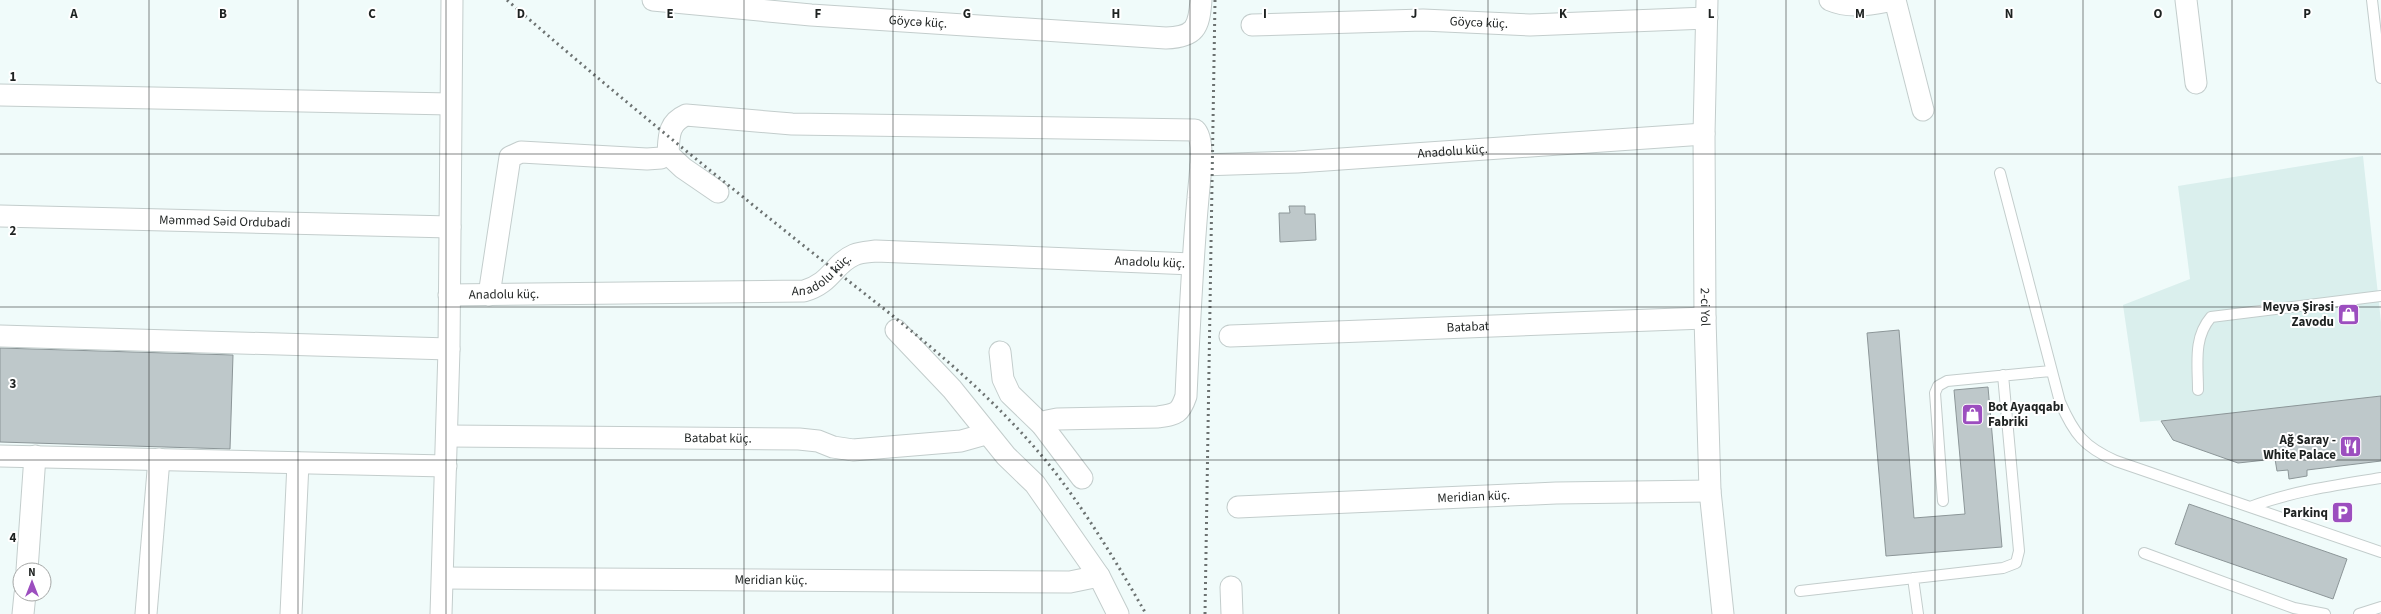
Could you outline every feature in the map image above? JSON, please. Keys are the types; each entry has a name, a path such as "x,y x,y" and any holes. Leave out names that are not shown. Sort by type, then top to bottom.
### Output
{"street":[{"path":"441,614 449,349 452,0"},
{"name":"Göycə küç.","path":"653,0 811,15 1166,38 1181,37 1192,32 1200,10"},
{"path":"1830,0 1842,5 1858,6 1894,0 1923,110"},
{"path":"2186,0 2196,83"},
{"name":"Göycə küç.","path":"1252,24 1423,20 1530,24 1707,9"},
{"name":"2-ci Yol","path":"1707,9 1704,134 1705,318 1710,491 1723,614"},
{"path":"0,95 450,104"},
{"path":"668,154 672,126 676,119 686,115 800,124 1194,130 1200,137 1201,165 1192,264 1186,396 1181,409 1173,415 1158,417 1057,420 1047,421 1042,425"},
{"name":"Anadolu küç.","path":"1201,165 1297,162 1704,134"},
{"path":"489,295 510,157 514,153 521,152 647,159 661,158 668,154"},
{"path":"668,154 683,168 718,192"},
{"name":"Məmməd Səid Ordubadi","path":"0,216 450,227"},
{"name":"Anadolu küç.","path":"449,295 804,291 816,288 826,281 835,270 854,255 876,251 1192,264"},
{"name":"Batabat","path":"1230,336 1705,318"},
{"path":"896,330 952,389 986,434 1036,484 1099,576 1118,614"},
{"path":"0,336 449,349"},
{"path":"1000,352 1003,379 1010,394 1042,425 1082,478"},
{"name":"Batabat küç.","path":"447,436 799,439 853,450 961,441 986,434"},
{"path":"0,456 446,466"},
{"path":"28,562 35,456"},
{"path":"146,614 159,459"},
{"path":"292,614 298,463"},
{"name":"Meridian küç.","path":"1238,507 1556,493 1710,491"},
{"name":"Meridian küç.","path":"443,578 1070,582 1099,576"},
{"path":"1231,587 1232,614"},
{"path":"23,614 24,602"}],"lane":[{"path":"2372,0 2381,78"},
{"path":"2000,173 2052,370 2068,419 2084,443 2097,452 2381,552"},
{"path":"2198,390 2197,341 2203,326 2211,317 2381,296"},
{"path":"1943,501 1935,393 1938,386 1947,381 2052,370"},
{"path":"1800,591 2003,568 2016,563 2019,551 2003,375"},
{"path":"2250,507 2282,495 2314,488 2381,478"},
{"path":"2144,553 2294,608 2325,614"},
{"path":"1913,578 1918,614"},
{"path":"2359,614 2381,607"}],"shaded area":[{"path":"2363,156 2381,322 2381,396 2228,415 2140,422 2123,305 2190,279 2178,186"}],"building":[{"path":"1289,206 1305,206 1305,214 1315,214 1316,240 1280,242 1279,213 1290,213"},
{"path":"1899,330 1914,518 1965,514 1954,390 1988,387 2002,547 1886,556 1867,333"},
{"path":"0,348 233,355 230,449 0,442"},
{"path":"2381,396 2381,461 2307,470 2307,476 2289,479 2288,470 2277,471 2275,459 2238,463 2173,440 2161,421"},
{"path":"2189,504 2347,559 2333,599 2175,544"}],"railway":[{"path":"507,0 654,125 902,323 995,405 1024,435 1064,484 1101,539 1146,614"},
{"path":"1205,614 1215,0"}],"place":[{"name":"Meyvə Şirəsi Zavodu","path":"2349,314"},
{"name":"Bot Ayaqqabı Fabriki","path":"1973,414"},
{"name":"Ağ Saray - White Palace","path":"2351,447"},
{"name":"Parkinq","path":"2343,513"}]}
